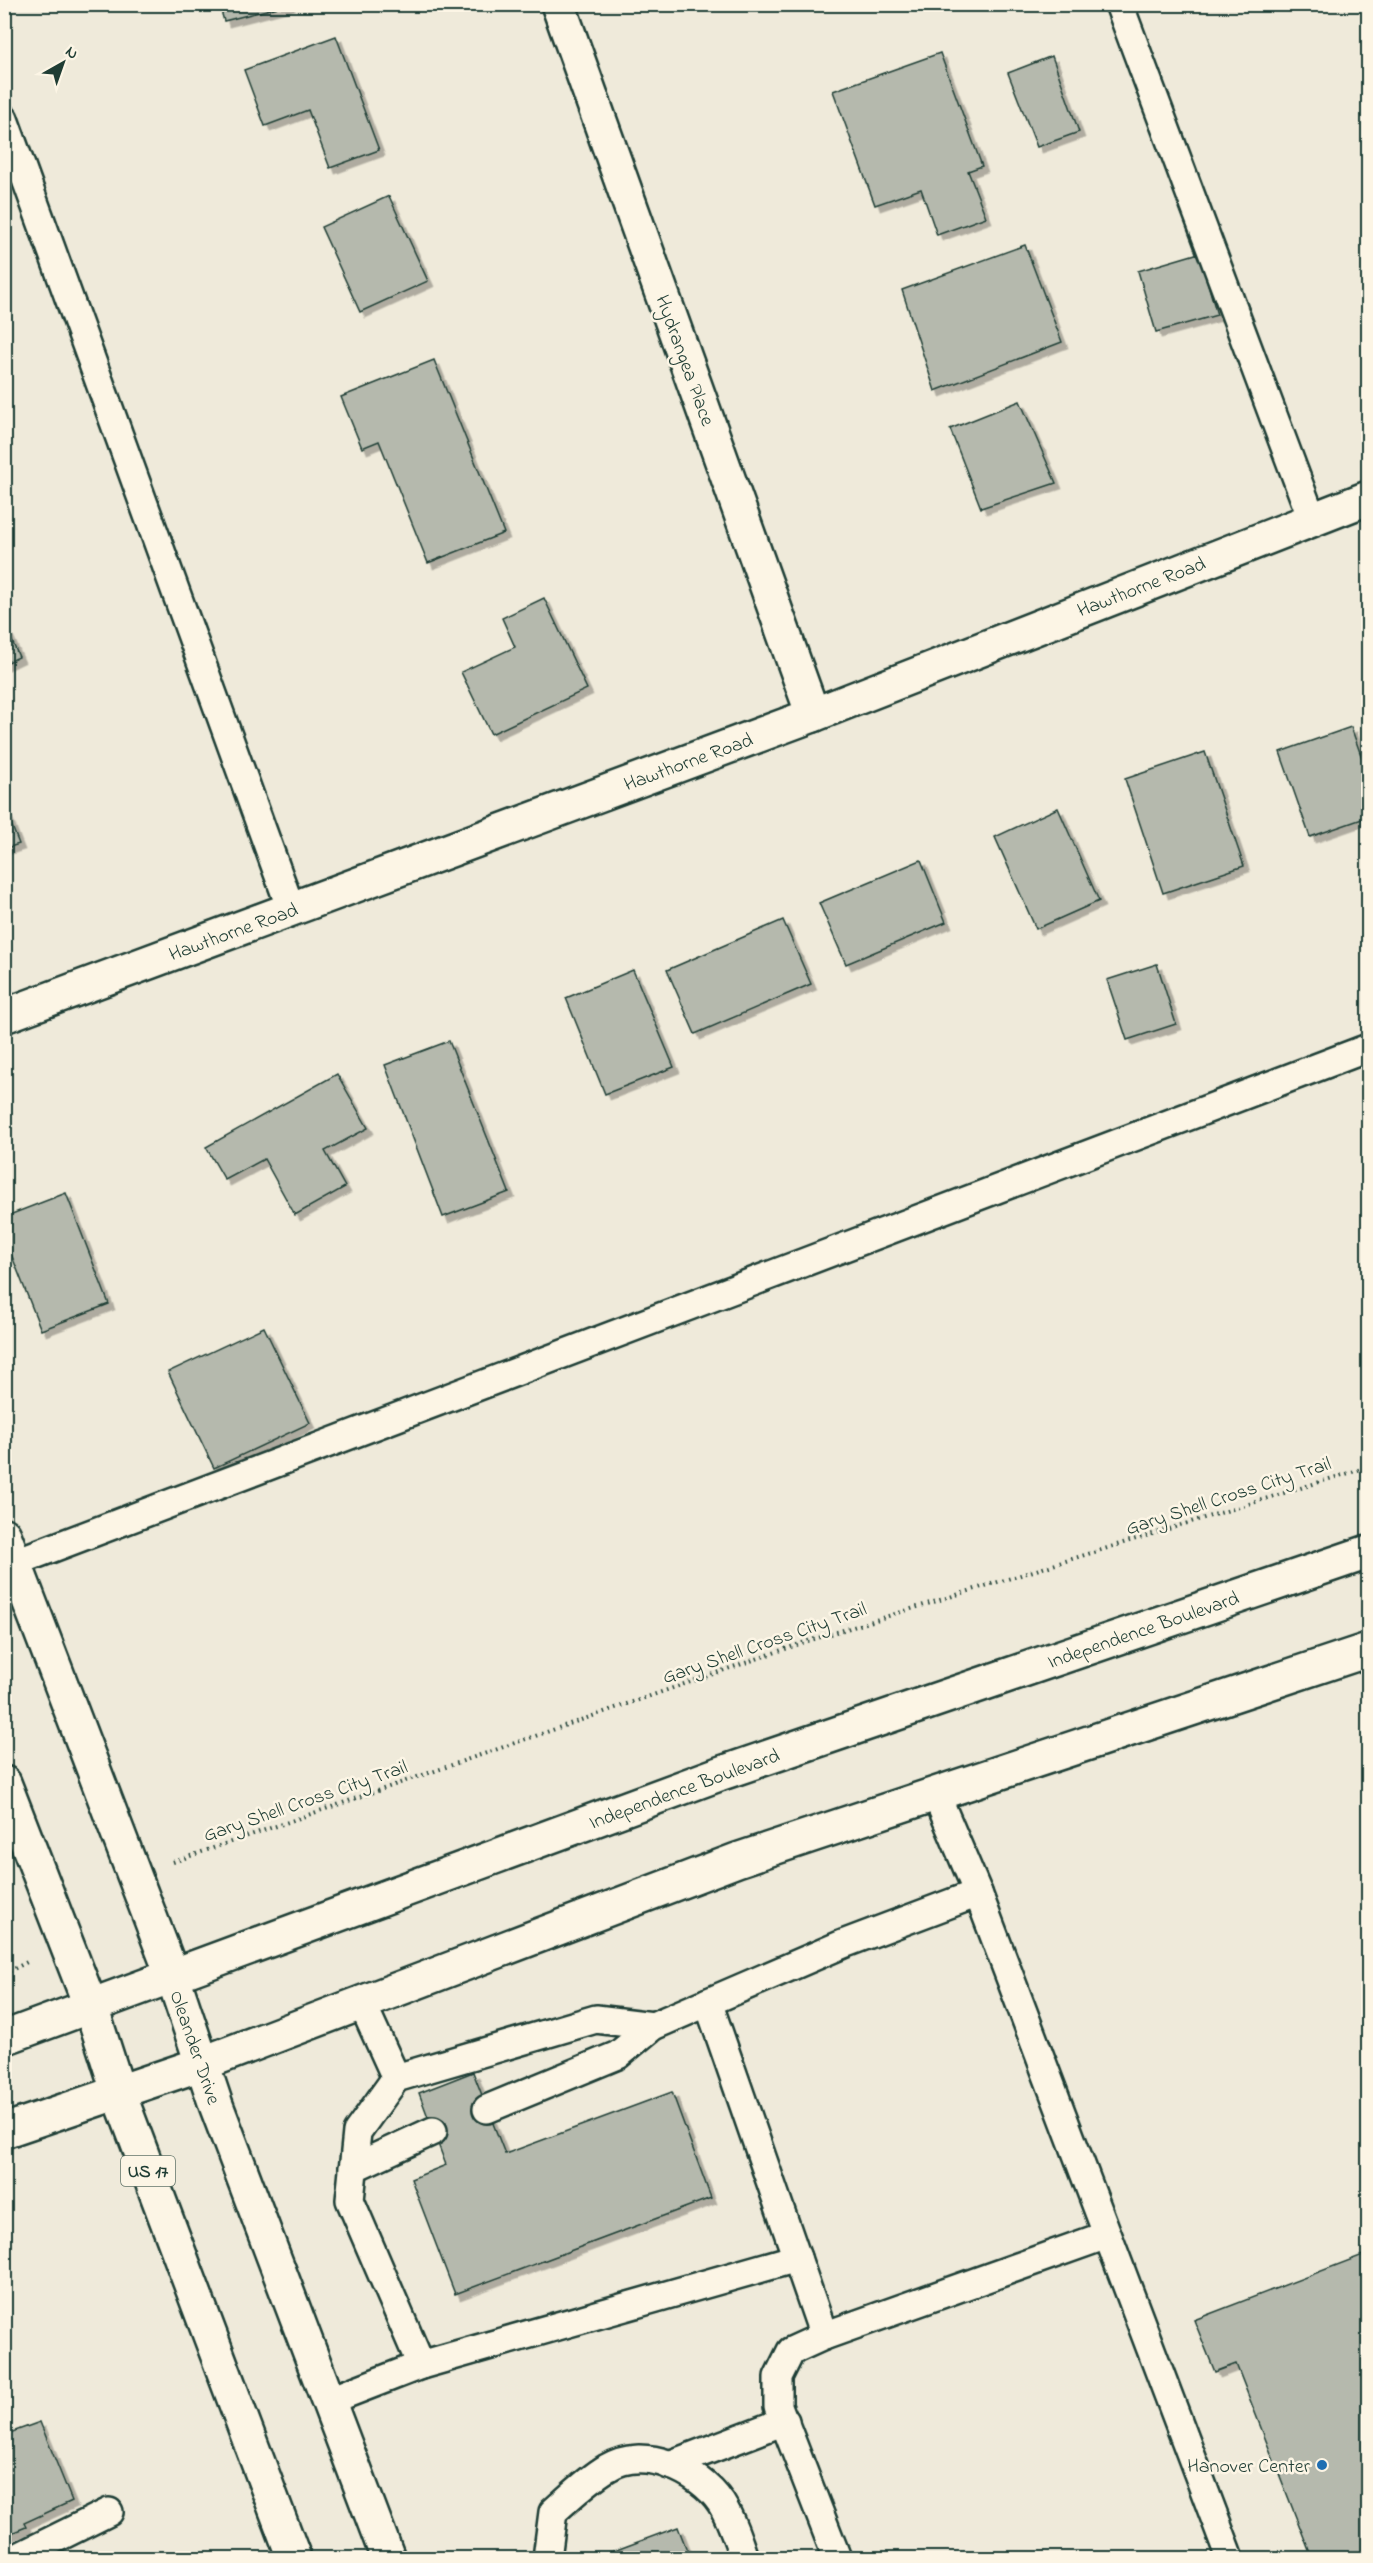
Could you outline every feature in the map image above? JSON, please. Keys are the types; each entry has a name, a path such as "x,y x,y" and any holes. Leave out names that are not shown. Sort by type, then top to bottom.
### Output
{"main road":[{"name":"Hydrangea Place","path":"558,4 813,715"},
{"name":"Hawthorne Road","path":"4,1016 813,715 1368,498"},
{"name":"Oleander Drive","path":"10,1549 173,1977 201,2064 388,2559"},
{"name":"Independence Boulevard","path":"4,2038 719,1774 1368,1552"},
{"path":"4,2131 201,2064 737,1860 1368,1650"},
{"name":"US 17","path":"4,1783 91,2007 118,2091 294,2559"}],"lane":[{"path":"1119,4 1312,519"},
{"path":"4,118 291,909"},
{"path":"10,1549 1368,1048"},
{"path":"936,1794 978,1893 1230,2559"},
{"path":"488,2109 618,2055 653,2026 843,1944 978,1893"},
{"path":"708,2002 824,2336"},
{"path":"362,2003 396,2078"},
{"path":"421,2365 350,2200 357,2132 396,2078 596,2019 653,2026"},
{"path":"353,2168 433,2131"},
{"path":"837,2559 778,2406 778,2377 791,2351 824,2336 1107,2235"},
{"path":"328,2401 421,2365 797,2258"},
{"path":"669,2465 784,2421"},
{"path":"547,2559 553,2512 608,2466 634,2459 659,2460 700,2480 720,2502 744,2559"},
{"path":"16,2559 109,2511"}],"path":[{"name":"Gary Shell Cross City Trail","path":"175,1860 808,1641 1368,1467"}],"building":[{"path":"219,4 290,4 224,21"},
{"path":"336,36 379,150 330,168 308,110 265,126 244,70"},
{"path":"940,53 982,166 968,171 986,217 937,235 921,189 875,205 833,91"},
{"path":"1052,56 1079,132 1037,147 1008,73"},
{"path":"389,196 428,281 360,312 321,227"},
{"path":"1025,245 1062,342 935,391 902,290"},
{"path":"1199,253 1217,315 1156,332 1138,271"},
{"path":"434,360 504,533 428,563 379,441 362,448 341,397"},
{"path":"1020,401 1056,483 981,508 950,429"},
{"path":"544,598 587,689 491,734 461,672 515,647 502,618"},
{"path":"4,623 19,657 4,664"},
{"path":"1351,727 1368,775 1368,817 1310,837 1280,752"},
{"path":"1205,752 1244,866 1163,893 1125,779"},
{"path":"4,806 19,844 4,849"},
{"path":"1058,808 1099,901 1036,929 995,837"},
{"path":"921,860 946,922 846,964 819,903"},
{"path":"783,920 811,984 695,1034 667,970"},
{"path":"1157,964 1176,1024 1127,1040 1107,980"},
{"path":"633,970 674,1067 605,1094 566,998"},
{"path":"449,1041 509,1192 443,1217 385,1065"},
{"path":"337,1074 368,1128 325,1151 345,1187 295,1215 264,1159 225,1180 206,1147"},
{"path":"66,1193 109,1304 41,1330 4,1236 4,1217"},
{"path":"264,1327 310,1423 214,1468 168,1372"},
{"path":"473,2072 505,2154 672,2092 711,2198 455,2294 411,2179 446,2165 419,2093"},
{"name":"Hanover Center","path":"1368,2253 1368,2558 1312,2558 1236,2364 1215,2372 1194,2320"},
{"path":"40,2422 72,2501 24,2523 26,2527 4,2536 4,2435"},
{"path":"678,2527 690,2558 595,2558"}],"place":[{"name":"Hanover Center","path":"1322,2465"}]}
